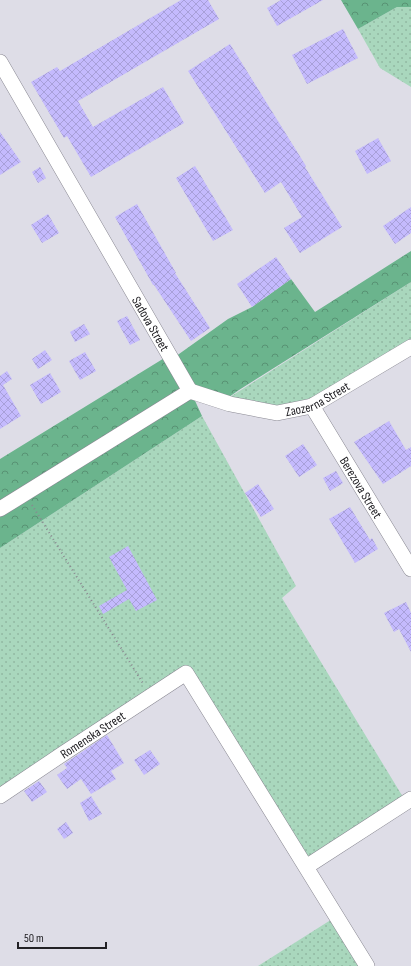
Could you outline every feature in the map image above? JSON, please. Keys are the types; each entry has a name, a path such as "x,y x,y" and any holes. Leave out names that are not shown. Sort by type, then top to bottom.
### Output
{"street":[{"name":"Sadova Street","path":"0,62 190,391"},
{"name":"Zaozerna Street","path":"190,391 230,404 277,413 312,406 411,347"},
{"path":"0,509 190,391"},
{"name":"Berezova Street","path":"312,406 411,569"},
{"name":"Romenska Street","path":"0,796 64,752 186,673 367,966"},
{"path":"309,865 411,799"}],"path":[{"path":"25,494 151,696"}],"green space":[{"path":"341,0 411,0 411,7 397,7 358,29"},
{"path":"397,7 411,7 411,87 380,68 358,29"},
{"path":"411,251 411,282 222,402 191,392 202,416 0,548 0,459 166,357 172,359 228,319 252,307 291,279 315,312"},
{"path":"411,282 411,347 312,406 277,413 222,402"},
{"path":"202,416 296,586 282,598 406,802 309,865 186,673 0,790 0,548"},
{"path":"337,916 367,966 258,966"}],"building":[{"path":"181,0 208,0 219,19 78,101 93,127 163,87 184,123 91,177 67,136 64,138 31,82 57,67 60,71"},
{"path":"281,0 323,0 277,26 267,8"},
{"path":"343,29 358,58 307,84 292,55"},
{"path":"230,44 342,227 300,253 284,228 302,217 281,182 265,193 188,71"},
{"path":"0,132 21,162 0,175"},
{"path":"378,138 391,161 367,174 355,151"},
{"path":"195,166 233,230 213,241 176,178"},
{"path":"40,167 46,178 38,183 32,172"},
{"path":"137,204 175,273 210,328 191,341 153,285 115,217"},
{"path":"411,207 411,233 395,244 383,226"},
{"path":"48,214 59,233 42,243 31,225"},
{"path":"276,257 291,279 252,307 237,284"},
{"path":"127,316 140,340 130,345 117,321"},
{"path":"84,324 90,334 75,342 70,332"},
{"path":"45,350 52,360 38,369 32,359"},
{"path":"85,352 96,371 80,380 69,361"},
{"path":"7,371 12,379 3,385 21,416 0,429 0,376"},
{"path":"50,373 61,392 41,404 30,385"},
{"path":"389,421 406,450 411,447 411,466 383,484 354,442"},
{"path":"303,444 317,465 299,477 285,456"},
{"path":"336,471 343,483 330,491 323,478"},
{"path":"258,484 274,509 261,517 245,493"},
{"path":"350,507 370,540 372,538 378,549 355,563 329,519"},
{"path":"128,546 157,600 136,611 129,599 103,614 99,606 127,590 109,557"},
{"path":"406,602 411,613 411,652 399,629 394,632 384,613"},
{"path":"107,735 124,763 111,771 116,779 91,794 81,779 67,789 57,775 67,768 64,764"},
{"path":"150,750 160,764 144,775 134,760"},
{"path":"39,781 47,792 32,802 24,791"},
{"path":"91,796 102,814 89,821 80,803"},
{"path":"66,822 73,833 64,839 57,829"}]}
